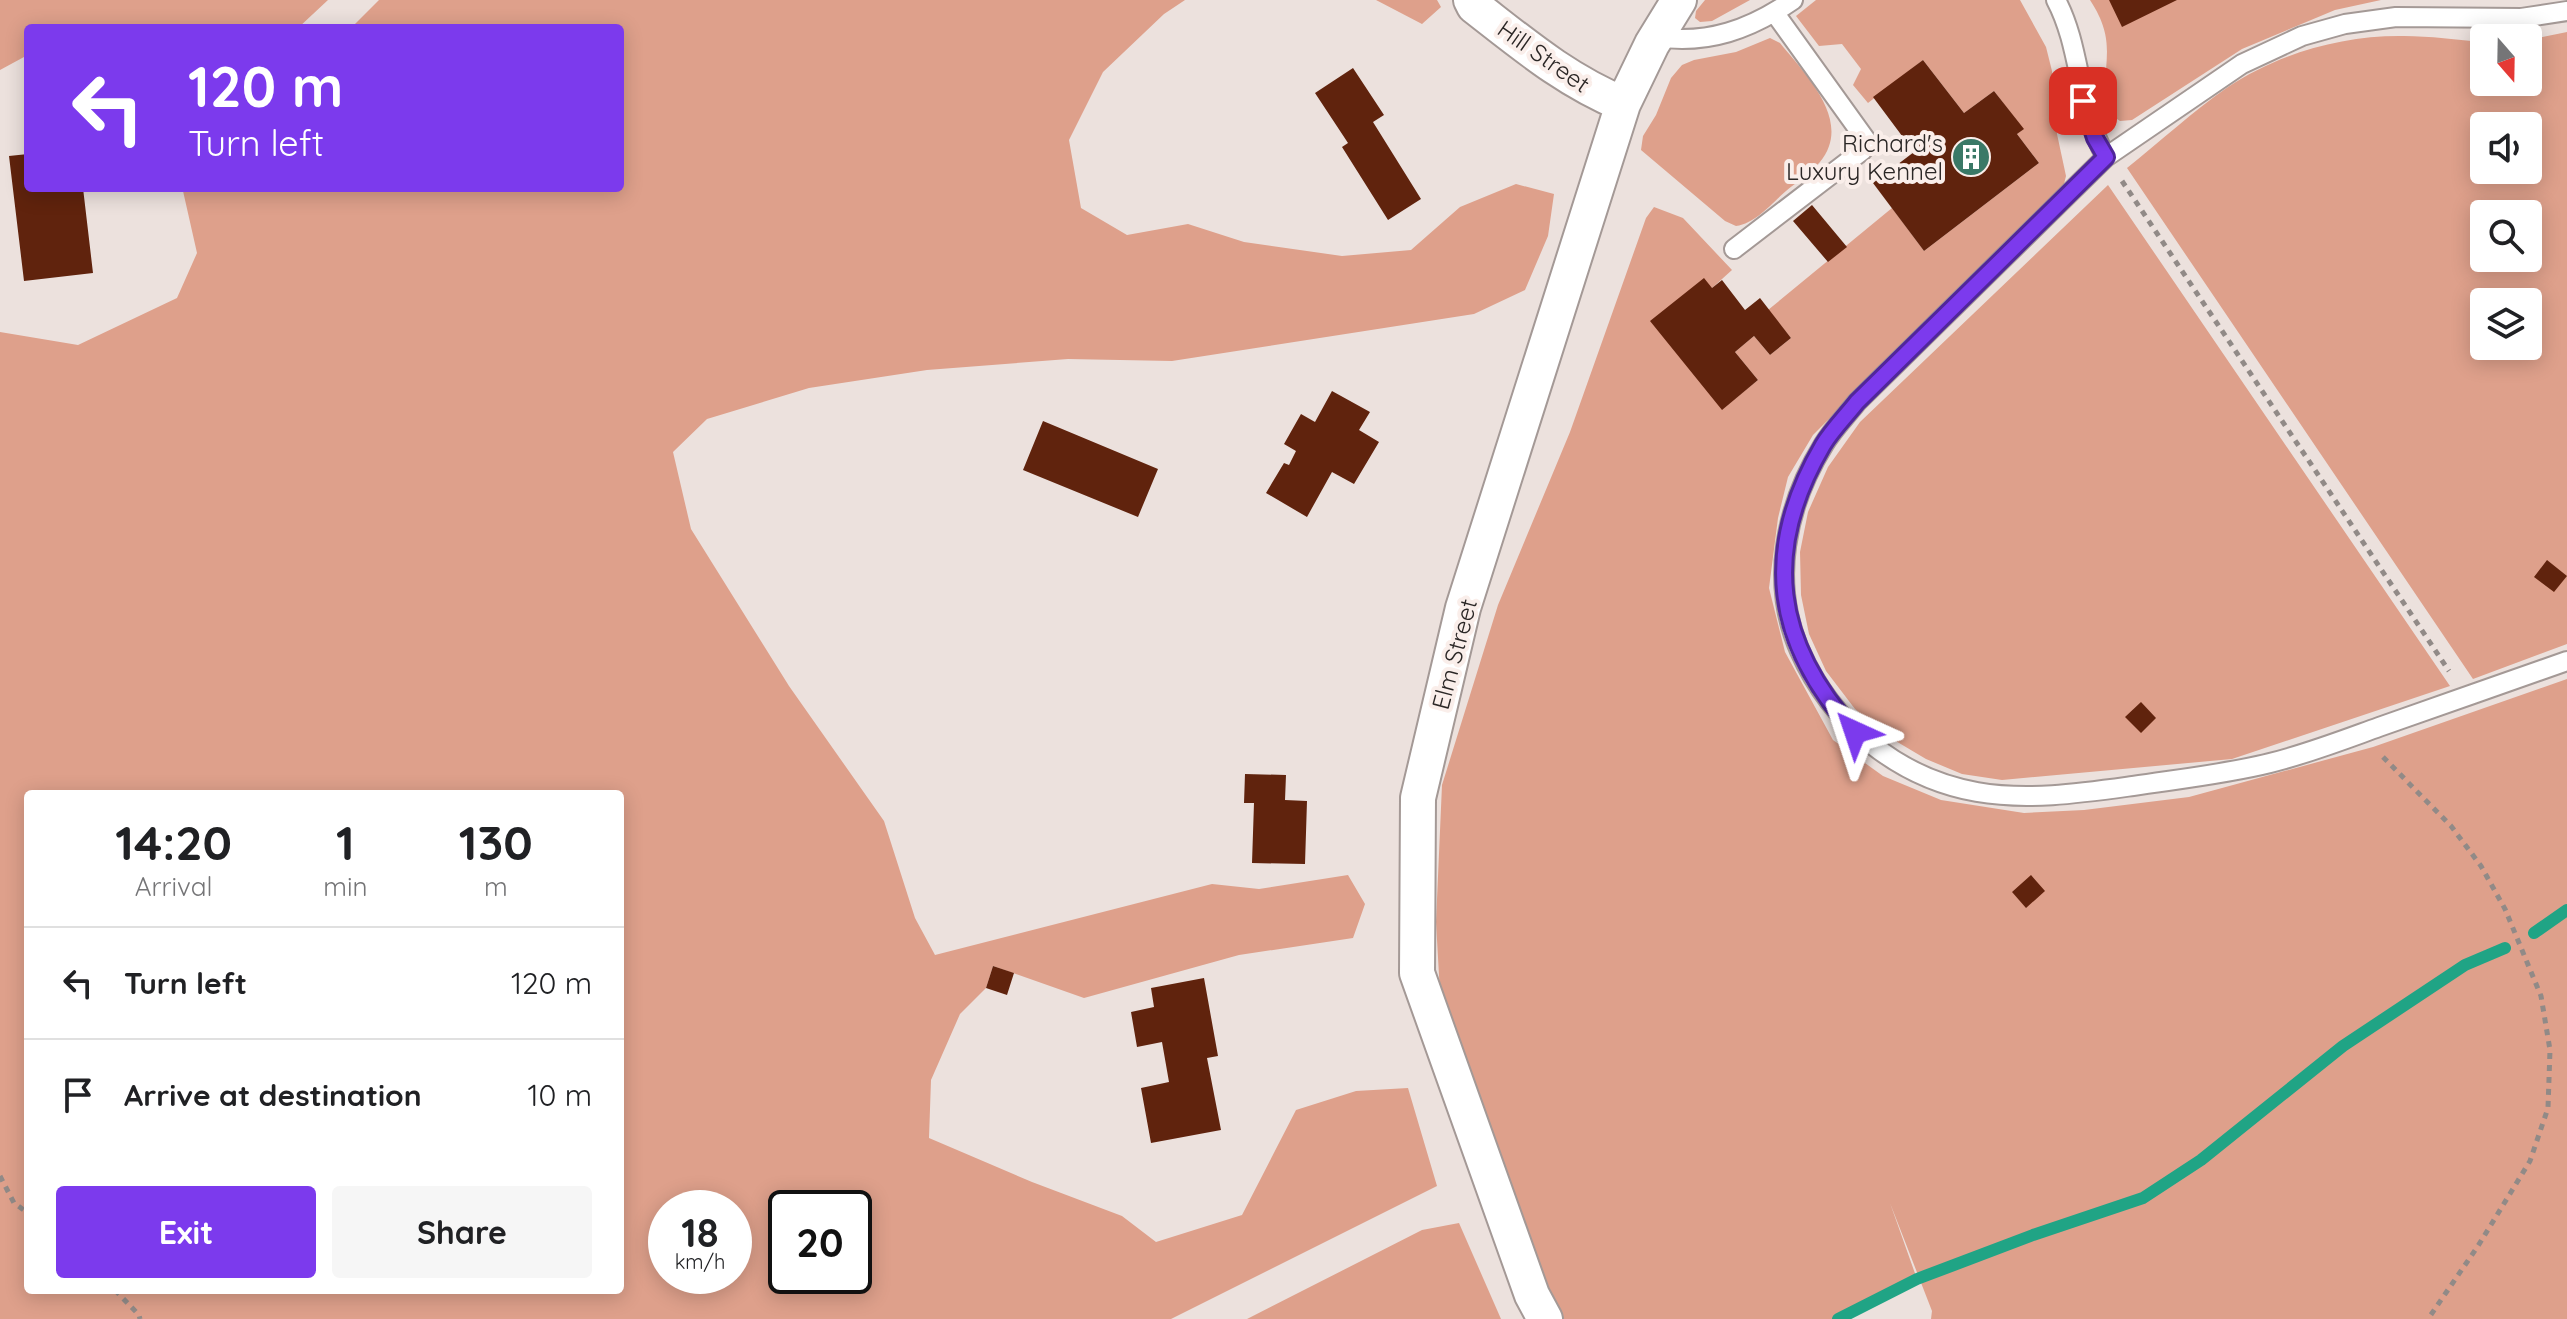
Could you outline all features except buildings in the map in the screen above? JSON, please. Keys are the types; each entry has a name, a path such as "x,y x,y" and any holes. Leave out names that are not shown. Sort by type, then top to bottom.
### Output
{"street":[{"name":"Hill Street","path":"1471,0 1474,6 1554,68 1590,90 1623,104"},
{"name":"Elm Street","path":"1545,1319 1532,1295 1417,973 1418,798 1463,608 1623,104 1656,37 1679,0"}],"lane":[{"path":"1656,37 1698,40 1726,34 1793,0"},
{"path":"2056,0 2073,44 2090,125 2106,157"},
{"path":"2567,11 2521,18 2396,17 2345,24 2302,36 2242,64 2106,157 1857,402 1824,443 1805,478 1789,522 1784,560 1785,600 1799,648 1824,695 1855,732 1889,758 1930,778 1977,792 2028,796 2086,792 2271,763 2567,661"},
{"path":"1734,249 1863,150 1866,140 1774,12"}],"path":[{"path":"2106,157 2466,697"},
{"path":"2359,734 2441,815 2481,866 2505,909 2541,996 2550,1050 2548,1108 2530,1161 2478,1246 2428,1319"},
{"path":"0,1176 14,1203 24,1210"},
{"path":"119,1294 140,1319"}],"shaded area":[{"path":"0,0 328,0 302,24 24,24 24,57 0,70"},
{"path":"379,0 1185,0 1164,14 1103,72 1069,140 1081,208 1127,235 1188,224 1244,242 1342,256 1411,250 1460,207 1516,184 1554,194 1548,236 1525,290 1474,314 1172,361 1068,359 927,370 809,388 707,419 673,452 691,529 789,686 884,821 915,918 935,955 1212,884 1259,889 1348,875 1365,904 1353,938 1239,955 1084,998 993,966 986,988 960,1014 931,1080 929,1138 1122,1216 1156,1242 1242,1215 1296,1110 1356,1091 1408,1088 1437,1186 1171,1319 0,1319 0,332 78,345 177,298 197,253 183,192 624,192 624,24 355,24"},
{"path":"1376,0 1437,0 1441,7 1422,24"},
{"path":"1705,0 1750,0 1712,21 1700,22 1695,18 1696,11"},
{"path":"1816,0 2020,0 2046,47 2052,71 2057,134 2066,176 2064,184 1813,435 1788,477 1778,518 1769,588 1785,652 1833,740 1883,776 1941,800 2024,813 2084,810 2189,797 2373,747 2567,679 2567,1319 1931,1319 1932,1311 1890,1203 1917,1279 1838,1319 1560,1319 1473,1096 1440,993 1436,922 1442,785 1498,605 1570,432 1646,218 1654,207 1683,218 1732,270 1712,288 1722,409 1758,380 1735,352 1754,336 1770,355 1791,338 1768,310 1892,208 1924,251 2039,163 2017,134 2023,129 1994,91 1964,113 1923,60 1868,103 1853,85 1861,69 1842,44 1819,46 1796,16"},
{"path":"2090,0 2381,0 2335,10 2242,49 2132,120 2120,121 2108,113 2105,82 2107,44 2099,16"},
{"path":"2567,32 2567,644 2473,679 2127,168 2228,87 2268,65 2312,48 2335,43 2381,37 2470,41 2470,96 2542,96 2542,37"},
{"path":"1770,38 1780,43 1822,98 1829,114 1829,146 1816,166 1763,212 1736,226 1725,221 1641,150 1643,136 1656,115 1671,78 1682,65 1736,52"},
{"path":"2108,185 2450,686 2232,759 2002,780 1962,774 1926,759 1894,740 1855,709 1826,671 1809,634 1801,595 1800,552 1808,512 1828,467 1860,422"},
{"path":"1459,1223 1501,1319 1247,1319 1422,1230"}],"waterway":[{"path":"2534,933 2567,910"},
{"path":"1838,1319 1917,1279 2143,1198 2201,1160 2343,1046 2465,965 2505,948"}],"place":[{"name":"Richard's Luxury Kennel","path":"1971,157"}],"route":[{"path":"1855,732 1830,704 1811,675 1793,634 1785,600 1784,560 1789,522 1805,478 1824,443 1857,402 2106,157 2095,138 2083,101"}]}
